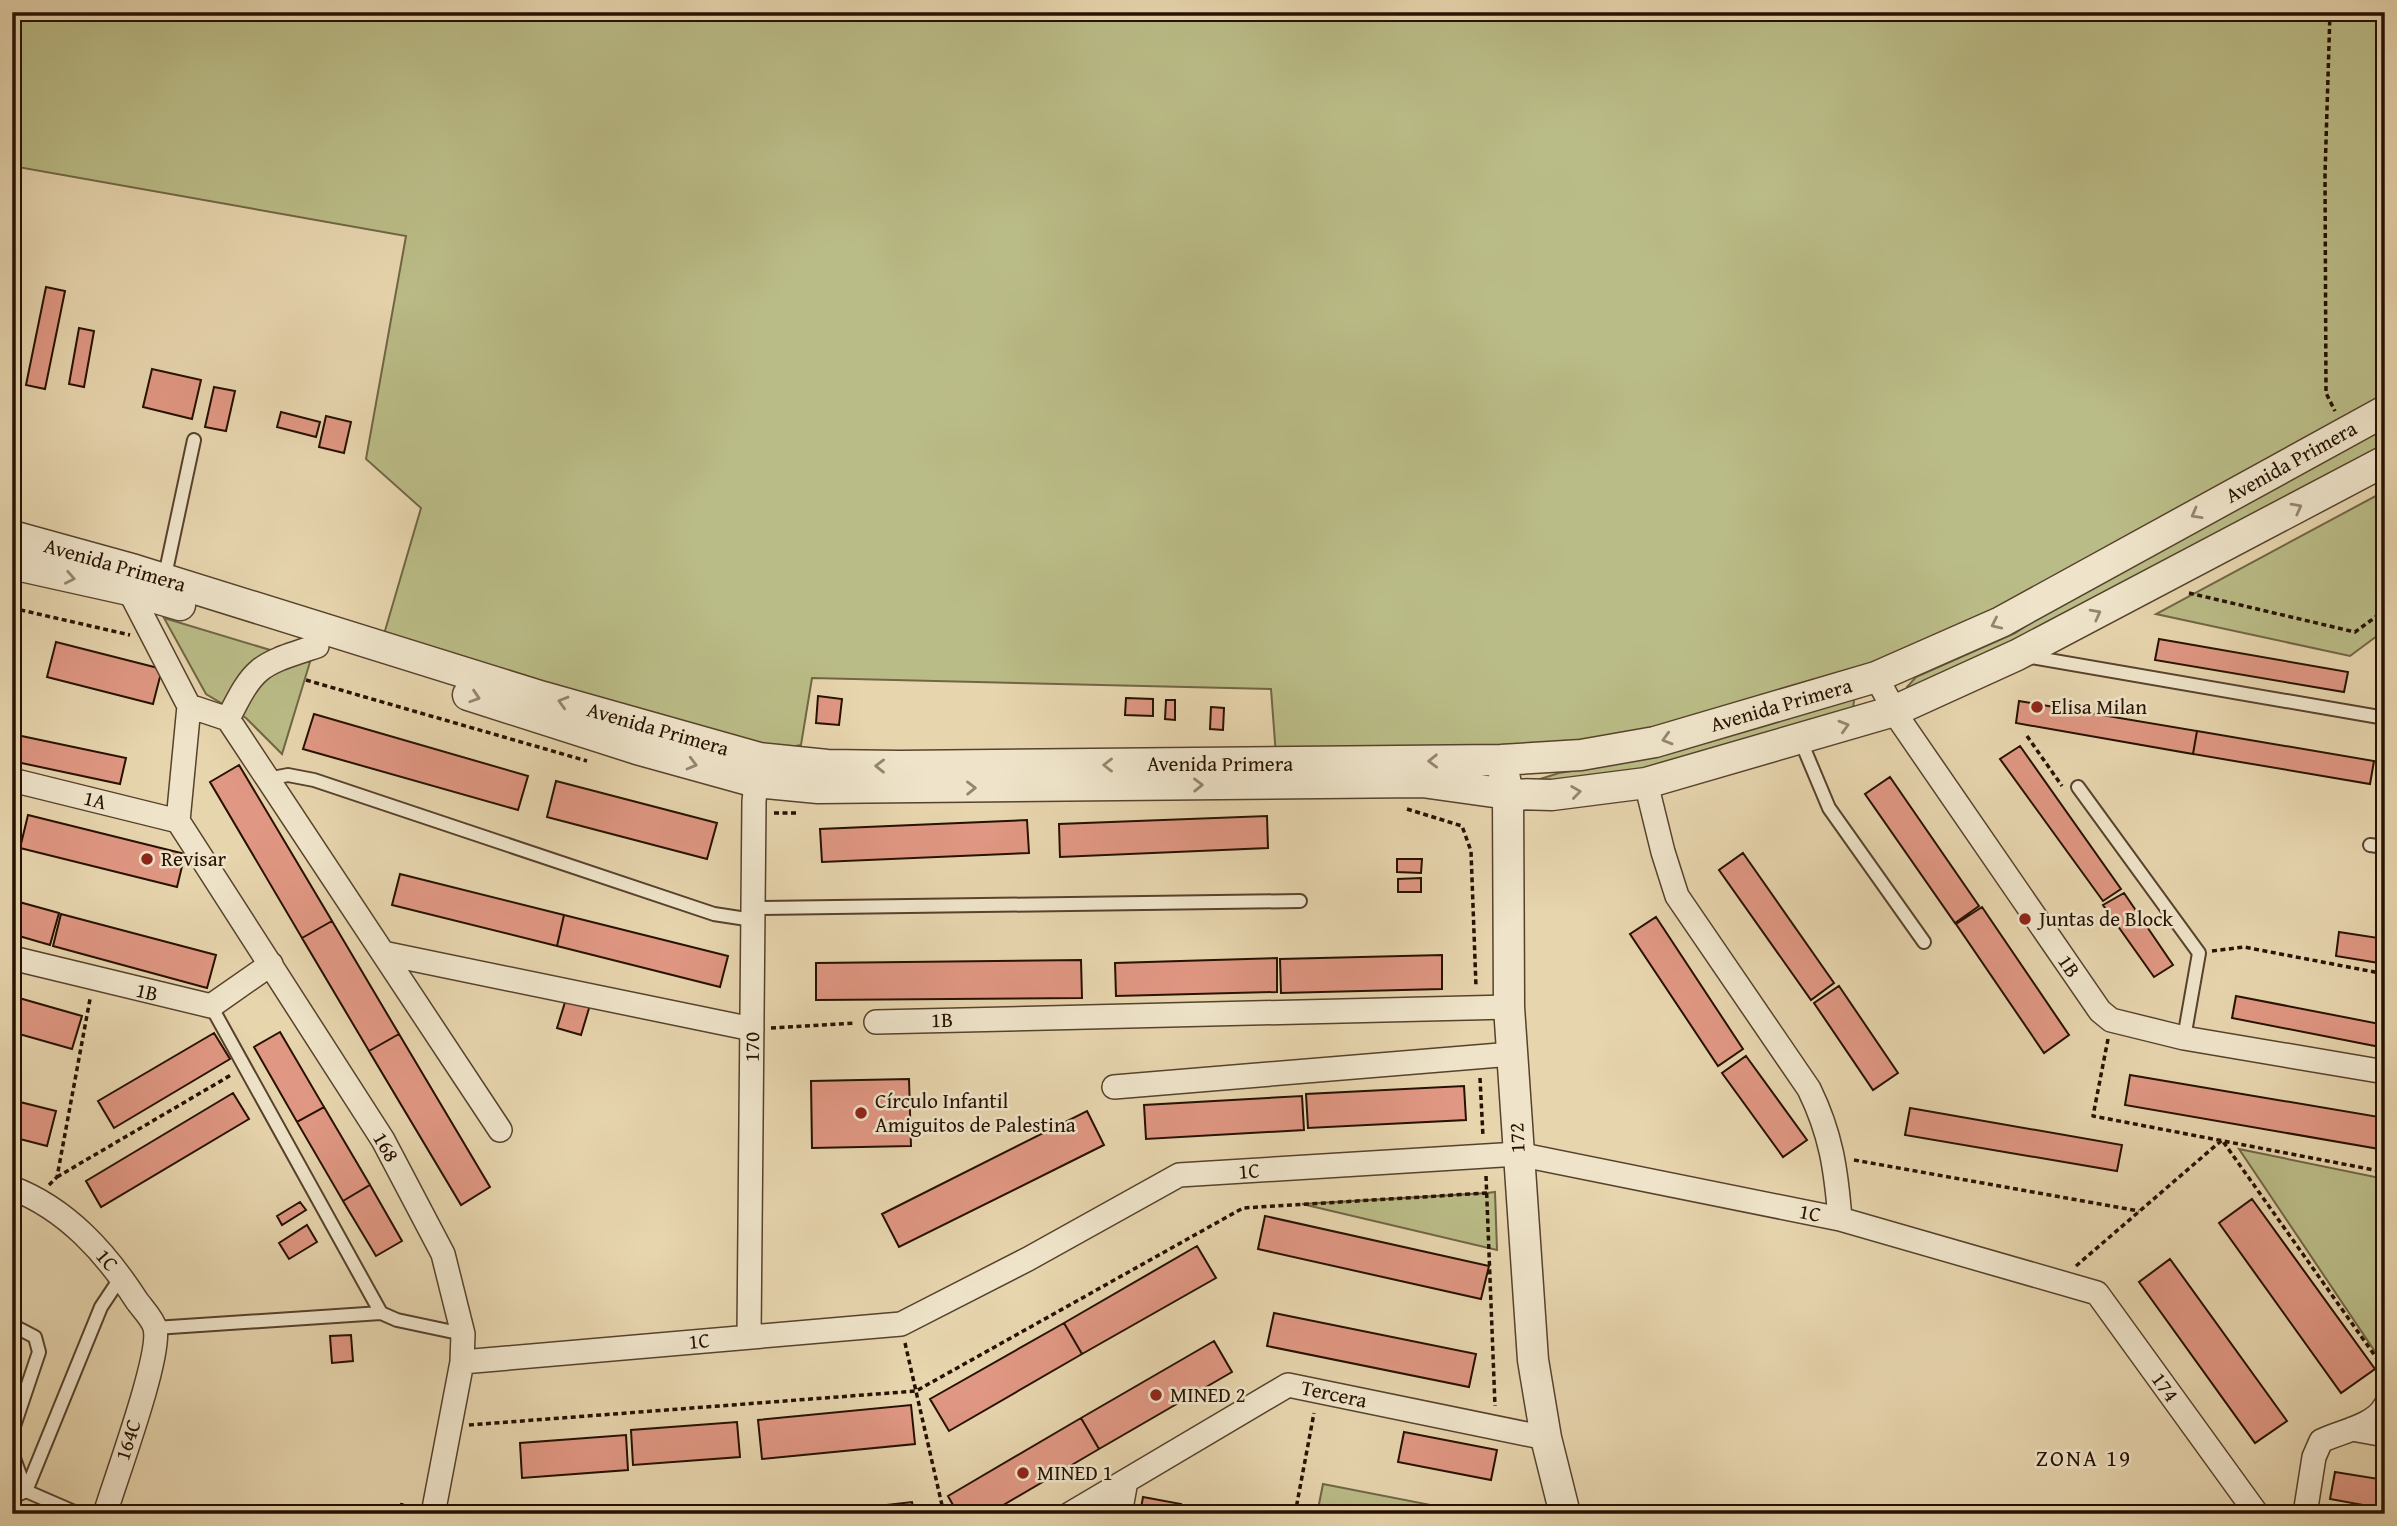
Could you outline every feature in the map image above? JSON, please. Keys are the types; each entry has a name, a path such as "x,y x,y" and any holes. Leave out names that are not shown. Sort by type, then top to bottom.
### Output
{"street":[{"name":"Avenida Primera","path":"162,589 317,646 637,749 757,770 827,765 1501,760 1581,755 1655,742 1876,677 2001,622 2385,411"},
{"name":"Avenida Primera","path":"12,536 132,580 543,697 818,788 1422,782 1508,794 1552,795 1646,783 1894,711 2017,655 2385,461"},
{"name":"Avenida Primera","path":"12,564 132,580"},
{"path":"132,580 155,641 190,706 178,821"},
{"path":"228,719 244,687 265,663 317,646"},
{"name":"1B","path":"1876,677 1894,711 2099,1011 2111,1020"},
{"path":"190,706 228,719 500,1130"},
{"name":"172","path":"1501,760 1508,794 1509,1007 1533,1360 1546,1438 1565,1514"},
{"name":"170","path":"749,1336 754,813 757,770"},
{"name":"1A","path":"12,779 178,821"},
{"path":"1646,783 1677,896 1809,1088 1825,1120 1835,1156 1840,1219"},
{"name":"168","path":"178,821 383,1140 443,1254 463,1334 462,1362 433,1514"},
{"path":"383,953 752,1029"},
{"name":"1B","path":"12,958 94,980 211,1006"},
{"path":"211,1006 271,964"},
{"name":"1B","path":"876,1022 1509,1007"},
{"path":"2111,1020 2184,1038 2385,1072"},
{"path":"1114,1087 1512,1054"},
{"name":"1C","path":"462,1362 901,1324 1028,1259 1179,1175 1518,1154 1840,1219 2060,1280"},
{"name":"1C","path":"12,1188 37,1198 80,1230 121,1276 155,1328"},
{"name":"174","path":"2060,1280 2097,1293 2257,1514"},
{"name":"164C","path":"105,1514 152,1366 155,1328"},
{"name":"Tercera","path":"1070,1514 1288,1385 1546,1438"},
{"path":"2305,1514 2314,1457 2321,1441 2382,1413 2385,1406"},
{"path":"2352,1429 2385,1435"},
{"path":"1120,1514 1126,1481"}],"lane":[{"path":"162,589 194,440"},
{"path":"2017,655 2385,718"},
{"path":"1800,738 1829,808 1924,942"},
{"path":"267,779 288,775 314,780 714,914 1300,901"},
{"path":"2078,787 2199,953 2184,1038"},
{"path":"2370,845 2385,847"},
{"path":"211,1006 381,1313"},
{"path":"12,1504 16,1496 26,1491 101,1307 121,1276"},
{"path":"155,1328 381,1313 397,1320 463,1334"},
{"path":"12,1325 35,1337 39,1352 12,1432"},
{"path":"12,1453 26,1491 79,1514"}],"path":[{"path":"2330,12 2325,174 2326,393 2345,432"},
{"path":"2152,584 2355,632 2385,610"},
{"path":"12,608 155,641"},
{"path":"306,680 600,765"},
{"path":"2027,736 2065,791"},
{"path":"1404,808 1462,826 1471,851 1476,1007"},
{"path":"754,813 809,813"},
{"path":"2199,953 2244,947 2385,974"},
{"path":"57,1177 94,980"},
{"path":"2111,1020 2093,1116 2385,1172"},
{"path":"752,1029 876,1022"},
{"path":"1479,1058 1488,1193 1496,1428"},
{"path":"37,1198 57,1177 245,1067"},
{"path":"2060,1280 2222,1140"},
{"path":"2222,1140 2385,1370"},
{"path":"1835,1156 2140,1211"},
{"path":"449,1427 916,1391 1243,1208 1488,1193"},
{"path":"901,1324 944,1514"},
{"path":"1295,1514 1318,1391"},
{"path":"400,1514 402,1503"}],"green space":[{"path":"12,12 2385,12 2385,407 1944,647 1761,701 1551,753 1277,769 1271,689 812,678 801,745 752,754 382,641 421,508 366,459 406,236 12,166"},
{"path":"2385,428 2385,448 2057,624 1910,690 1907,687 1916,677 2015,633 2073,595"},
{"path":"2385,491 2385,630 2350,656 2156,614"},
{"path":"164,618 310,662 282,754 246,718 206,694"},
{"path":"1849,697 1854,701 1853,708 1697,758 1617,775 1577,780 1537,780 1559,773 1640,760"},
{"path":"2239,1149 2385,1179 2382,1362"},
{"path":"1495,1192 1497,1250 1302,1204 1487,1193"},
{"path":"1323,1484 1431,1505 1433,1514 1317,1514"}],"building":[{"path":"46,287 65,291 45,389 26,385"},
{"path":"79,328 94,331 84,387 69,384"},
{"path":"152,369 201,380 192,419 143,407"},
{"path":"214,387 235,391 226,431 205,427"},
{"path":"281,412 320,422 316,437 277,427"},
{"path":"326,416 351,422 344,453 319,447"},
{"path":"2159,639 2348,672 2344,692 2155,660"},
{"path":"56,642 162,669 153,704 47,677"},
{"path":"818,696 842,699 839,725 816,723"},
{"path":"1126,698 1153,699 1153,716 1125,715"},
{"path":"1166,700 1175,700 1175,720 1165,719"},
{"path":"2019,701 2197,731 2193,754 2016,723"},
{"path":"1211,707 1224,708 1223,730 1210,729"},
{"path":"314,714 528,776 518,810 303,749"},
{"path":"2197,731 2374,761 2370,784 2193,754"},
{"path":"12,734 126,758 120,784 12,761"},
{"path":"2020,746 2121,889 2103,901 2000,759"},
{"path":"239,765 332,921 302,938 210,782"},
{"path":"1890,777 1979,906 1955,923 1865,794"},
{"path":"556,781 717,823 707,859 547,817"},
{"path":"28,815 185,854 177,887 20,848"},
{"path":"1267,816 1268,848 1060,857 1059,824"},
{"path":"1027,820 1029,853 822,862 820,829"},
{"path":"1743,853 1834,983 1811,1000 1719,870"},
{"path":"1397,859 1422,859 1421,873 1397,872"},
{"path":"400,874 564,915 557,946 392,905"},
{"path":"1421,878 1421,892 1398,892 1398,879"},
{"path":"2124,893 2173,965 2154,977 2103,905"},
{"path":"12,900 59,913 50,945 12,934"},
{"path":"1982,907 2069,1035 2044,1053 1956,924"},
{"path":"61,914 216,955 207,988 53,946"},
{"path":"564,915 728,956 720,987 557,946"},
{"path":"1656,917 1743,1049 1718,1066 1630,934"},
{"path":"332,921 399,1034 369,1051 302,938"},
{"path":"2339,932 2385,939 2385,964 2336,956"},
{"path":"1442,955 1442,989 1281,993 1280,959"},
{"path":"1277,958 1277,992 1116,996 1115,963"},
{"path":"1081,960 1082,998 816,1000 816,963"},
{"path":"1839,986 1898,1073 1873,1090 1814,1003"},
{"path":"12,996 82,1016 72,1049 12,1032"},
{"path":"2236,996 2385,1025 2385,1048 2232,1018"},
{"path":"566,999 590,1005 581,1035 557,1028"},
{"path":"280,1032 324,1107 297,1122 254,1047"},
{"path":"214,1033 230,1059 114,1128 98,1101"},
{"path":"399,1034 490,1187 461,1205 369,1051"},
{"path":"1746,1056 1807,1140 1783,1157 1722,1073"},
{"path":"2130,1075 2385,1118 2385,1150 2125,1105"},
{"name":"Círculo Infantil Amiguitos de Palestina","path":"909,1079 911,1146 812,1148 811,1081"},
{"path":"1464,1086 1466,1120 1308,1128 1306,1094"},
{"path":"233,1093 249,1119 101,1207 86,1181"},
{"path":"1302,1096 1304,1130 1146,1139 1144,1105"},
{"path":"12,1100 56,1111 47,1146 12,1137"},
{"path":"324,1107 370,1185 343,1201 297,1122"},
{"path":"1910,1108 2122,1145 2117,1171 1905,1135"},
{"path":"1087,1111 1104,1145 899,1247 882,1214"},
{"path":"370,1185 402,1241 376,1256 343,1201"},
{"path":"2252,1199 2375,1369 2341,1393 2219,1223"},
{"path":"300,1202 306,1210 282,1225 277,1216"},
{"path":"1265,1216 1489,1266 1481,1299 1258,1249"},
{"path":"307,1225 317,1242 289,1259 279,1243"},
{"path":"1197,1246 1216,1278 1082,1354 1064,1323"},
{"path":"2170,1259 2287,1421 2255,1443 2139,1282"},
{"path":"1274,1313 1476,1354 1469,1387 1267,1346"},
{"path":"1064,1323 1082,1354 949,1431 930,1399"},
{"path":"351,1335 353,1361 332,1363 330,1336"},
{"name":"MINED 2","path":"1214,1341 1232,1372 1099,1449 1081,1418"},
{"path":"911,1405 915,1444 762,1459 758,1420"},
{"name":"MINED 1","path":"1081,1418 1099,1449 988,1514 958,1514 948,1496"},
{"path":"737,1422 740,1457 633,1465 631,1430"},
{"path":"1404,1432 1497,1450 1491,1480 1398,1462"},
{"path":"626,1435 628,1470 522,1478 520,1443"},
{"path":"2335,1472 2385,1480 2385,1509 2330,1499"},
{"path":"1143,1497 1181,1504 1179,1514 1140,1514"},
{"path":"912,1502 914,1514 807,1514"}],"place":[{"name":"Elisa Milan","path":"2037,707"},
{"name":"Revisar","path":"147,859"},
{"name":"Juntas de Block","path":"2025,919"},
{"name":"Círculo Infantil Amiguitos de Palestina","path":"861,1113"},
{"name":"MINED 2","path":"1156,1395"},
{"name":"MINED 1","path":"1023,1473"}],"district":[{"name":"ZONA 19","path":"2084,1458"}]}
